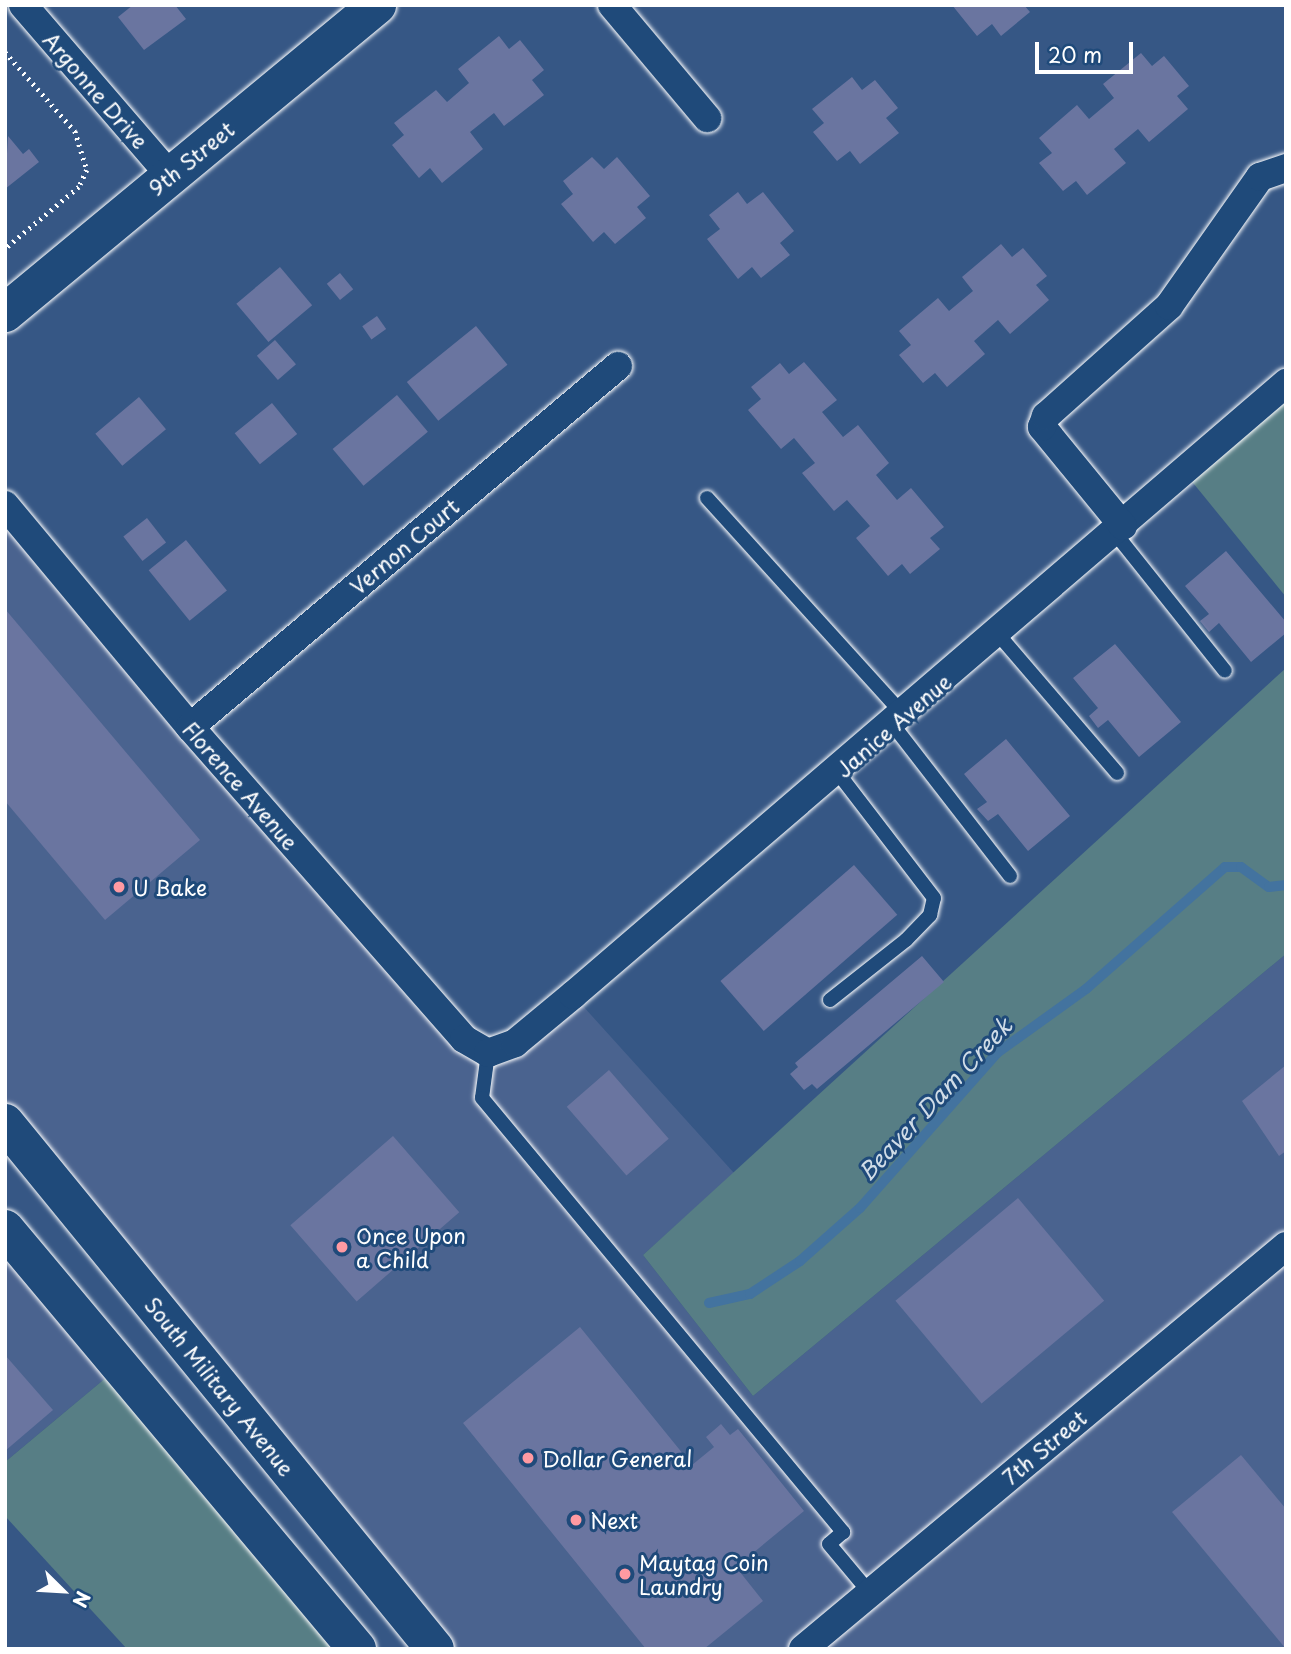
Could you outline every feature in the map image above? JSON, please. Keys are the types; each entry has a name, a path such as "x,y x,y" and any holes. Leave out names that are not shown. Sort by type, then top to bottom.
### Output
{"main road":[{"name":"9th Street","path":"5,313 169,174 377,5"},
{"name":"South Military Avenue","path":"5,1123 435,1649"},
{"path":"5,1229 357,1649"}],"street":[{"name":"Argonne Drive","path":"23,5 169,174"},
{"path":"612,5 707,118"},
{"path":"1119,530 1042,427 1044,422 1169,306 1260,177 1286,168"},
{"name":"Vernon Court","path":"190,727 618,366"},
{"name":"Janice Avenue","path":"488,1053 515,1043 838,773 1286,383"},
{"name":"Florence Avenue","path":"5,505 190,727 464,1039 488,1053"},
{"name":"7th Street","path":"803,1649 1286,1246"}],"lane":[{"path":"708,498 899,720 1010,876"},
{"path":"1119,530 1225,671"},
{"path":"998,634 1117,773"},
{"path":"830,1000 906,940 930,915 934,898 838,773"},
{"path":"488,1053 482,1098 843,1532 830,1544 870,1593"}],"path":[{"path":"5,52 75,131 88,170 79,187 5,249"}],"shaded area":[{"path":"5,505 488,1053 573,995 734,1173 643,1255 753,1396 1286,954 1286,1649 435,1649 5,1123"},
{"path":"5,1229 120,1366 5,1462"}],"green space":[{"path":"1286,383 1286,597 1185,473"},
{"path":"1286,668 1286,954 753,1396 643,1255"},
{"path":"120,1366 357,1649 127,1649 5,1516 5,1462"}],"building":[{"path":"133,5 175,5 186,19 144,50 118,17"},
{"path":"952,5 1024,5 1030,12 1001,36 992,24 977,36"},
{"path":"499,36 509,49 520,40 544,70 532,80 544,95 504,126 494,113 470,132 483,149 442,183 430,168 419,178 392,145 404,135 394,123 436,90 447,102 469,83 458,69"},
{"path":"1141,53 1152,66 1164,56 1189,86 1177,96 1188,109 1149,142 1138,129 1114,149 1126,163 1087,195 1076,181 1063,191 1039,163 1052,153 1039,138 1077,105 1089,119 1114,98 1103,84"},
{"path":"852,77 862,90 875,80 898,108 886,118 899,133 860,164 850,151 837,161 813,132 824,123 812,109"},
{"path":"8,136 23,154 29,149 39,162 5,189"},
{"path":"592,157 604,169 617,157 650,196 637,207 646,218 615,244 604,232 593,242 561,204 573,194 563,181"},
{"path":"738,192 747,204 763,192 794,231 780,243 790,255 761,278 752,267 738,279 707,239 720,229 709,215"},
{"path":"1001,244 1012,257 1023,248 1047,276 1036,285 1049,300 1010,334 998,320 974,341 985,354 947,387 935,373 923,383 899,355 911,345 899,331 938,298 949,311 973,291 962,277"},
{"path":"280,267 312,305 268,342 236,304"},
{"path":"340,273 353,289 340,300 327,284"},
{"path":"377,316 386,329 371,339 362,326"},
{"path":"476,326 507,365 438,421 407,382"},
{"path":"275,340 296,364 278,380 257,356"},
{"path":"804,362 837,400 822,412 843,437 858,425 889,463 876,475 897,500 911,488 944,527 930,538 940,549 910,574 902,564 888,576 856,538 870,526 847,500 834,511 802,473 815,463 794,438 781,449 748,410 761,399 751,387 780,363 789,374"},
{"path":"397,395 428,432 364,486 333,449"},
{"path":"139,397 166,429 122,466 95,434"},
{"path":"272,403 297,434 260,464 235,433"},
{"path":"147,518 166,542 142,561 123,536"},
{"path":"186,540 227,591 190,621 149,570"},
{"path":"1226,551 1286,622 1286,633 1251,662 1219,623 1209,632 1200,621 1209,614 1185,586"},
{"path":"5,609 200,840 105,920 5,801"},
{"path":"1115,644 1181,722 1139,757 1108,720 1098,728 1089,716 1098,708 1073,678"},
{"path":"1006,739 1070,816 1028,851 998,814 988,821 977,809 987,802 964,774"},
{"path":"854,865 897,915 764,1031 720,981"},
{"path":"922,956 944,982 817,1089 812,1084 804,1090 790,1074 798,1067 795,1063"},
{"path":"1286,1065 1286,1151 1279,1156 1242,1101"},
{"path":"609,1070 669,1139 626,1175 567,1107"},
{"path":"393,1136 459,1212 357,1301 290,1225"},
{"path":"1018,1198 1104,1301 982,1403 895,1301"},
{"path":"580,1327 692,1465 714,1447 706,1437 721,1424 730,1435 738,1429 804,1511 736,1567 763,1601 704,1649 646,1649 463,1423"},
{"path":"5,1355 53,1410 5,1451"},
{"path":"1241,1455 1286,1509 1286,1649 1172,1512"}],"waterway":[{"name":"Beaver Dam Creek","path":"709,1303 750,1294 800,1261 860,1208 997,1053 1086,989 1225,867 1241,867 1269,887 1286,885"}],"place":[{"name":"U Bake","path":"119,887"},
{"name":"Once Upon a Child","path":"342,1247"},
{"name":"Dollar General","path":"528,1458"},
{"name":"Next","path":"576,1520"},
{"name":"Maytag Coin Laundry","path":"625,1574"}]}
